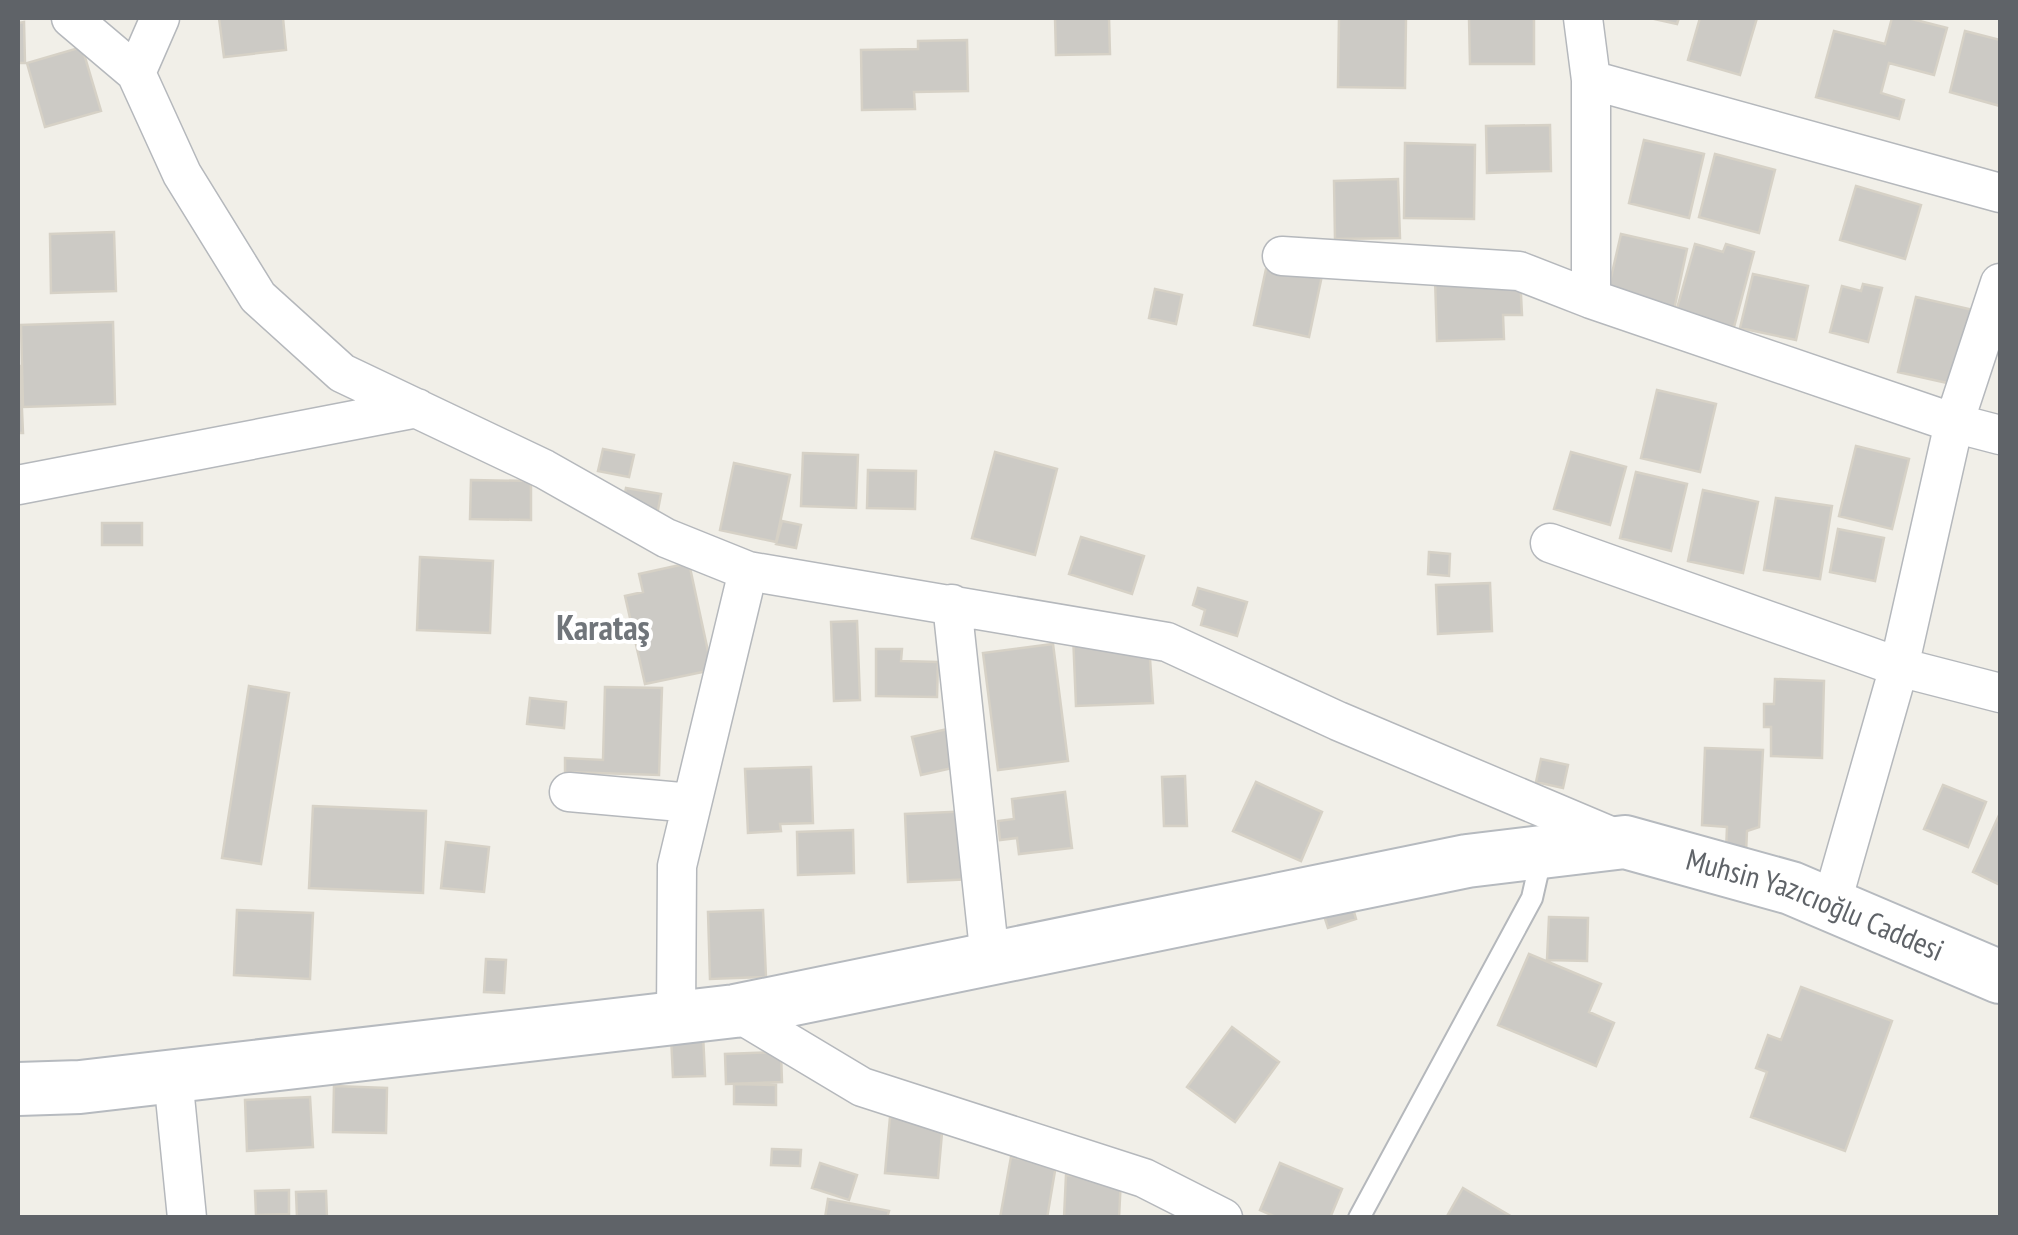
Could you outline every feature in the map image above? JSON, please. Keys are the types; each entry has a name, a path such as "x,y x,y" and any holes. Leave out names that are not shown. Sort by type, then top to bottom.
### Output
{"street":[{"path":"71,18 136,72 182,174 258,296 342,373 544,469 666,538 748,571 1167,642 1338,721 1625,842"},
{"path":"136,72 160,18"},
{"path":"1583,18 1590,80 1590,299"},
{"path":"1590,80 2000,193"},
{"path":"1282,256 1519,271 1590,299 2000,435"},
{"path":"1831,905 1899,667 1954,422 2000,283"},
{"path":"18,485 416,408"},
{"path":"1550,543 1899,667 2000,693"},
{"path":"676,1018 677,866 748,571"},
{"path":"952,604 990,959"},
{"path":"569,792 692,803"},
{"path":"18,1089 80,1088 735,1011 1467,861 1625,842"},
{"name":"Muhsin Yazıcıoğlu Caddesi","path":"1625,842 1790,888 2000,977"},
{"path":"735,1011 862,1087 1144,1178 1222,1218"},
{"path":"173,1077 187,1218"}],"lane":[{"path":"1359,1218 1532,898 1542,852"}],"building":[{"path":"219,18 283,18 286,50 224,57"},
{"path":"1055,18 1109,18 1110,54 1056,55"},
{"path":"1339,18 1406,18 1405,88 1338,87"},
{"path":"1469,18 1534,18 1534,64 1470,64"},
{"path":"1650,18 1679,18 1677,24"},
{"path":"1700,18 1757,18 1740,75 1688,60"},
{"path":"1892,18 1947,28 1934,75 1889,63 1881,93 1904,100 1899,119 1816,97 1834,31 1885,44"},
{"path":"24,22 25,63 18,63 18,23"},
{"path":"1965,31 2000,40 2000,106 1950,92"},
{"path":"967,40 968,91 914,92 915,109 862,110 861,50 918,49 918,41"},
{"path":"82,47 101,111 45,127 27,63"},
{"path":"1550,125 1551,171 1487,173 1486,126"},
{"path":"1644,140 1704,154 1689,218 1629,203"},
{"path":"1405,143 1475,145 1474,219 1404,218"},
{"path":"1715,154 1775,170 1759,233 1699,217"},
{"path":"1398,179 1400,238 1335,239 1334,181"},
{"path":"1856,186 1921,205 1905,259 1840,240"},
{"path":"114,232 116,291 51,293 50,234"},
{"path":"1621,234 1687,249 1674,310 1607,295"},
{"path":"1695,244 1723,252 1726,244 1754,252 1734,327 1676,312"},
{"path":"1324,266 1309,337 1254,325 1266,269"},
{"path":"1753,274 1808,286 1796,340 1740,328"},
{"path":"1520,275 1522,315 1503,315 1504,339 1437,341 1435,278"},
{"path":"1863,284 1882,288 1868,342 1830,332 1842,286 1861,291"},
{"path":"1155,289 1182,295 1176,324 1149,318"},
{"path":"1916,297 1973,310 1956,385 1898,372"},
{"path":"113,322 115,404 23,407 21,325"},
{"path":"20,366 23,433 18,433"},
{"path":"1657,390 1716,404 1700,472 1641,458"},
{"path":"1856,446 1909,459 1892,529 1839,516"},
{"path":"603,449 634,455 629,477 598,471"},
{"path":"995,452 1057,469 1035,555 972,538"},
{"path":"1571,452 1626,467 1610,525 1554,509"},
{"path":"803,453 858,455 856,508 801,506"},
{"path":"734,463 790,475 776,542 720,530"},
{"path":"868,470 916,471 915,509 867,508"},
{"path":"1636,472 1687,484 1671,551 1620,538"},
{"path":"471,480 531,481 531,520 470,519"},
{"path":"626,488 661,494 657,515 622,508"},
{"path":"1703,490 1758,502 1743,573 1688,561"},
{"path":"1776,498 1832,506 1820,579 1764,570"},
{"path":"782,521 801,525 796,548 776,544"},
{"path":"102,523 142,523 142,545 102,545"},
{"path":"1838,529 1884,538 1875,581 1830,572"},
{"path":"1081,537 1144,556 1132,594 1069,574"},
{"path":"1429,552 1450,554 1449,576 1428,574"},
{"path":"420,557 493,561 490,633 417,630"},
{"path":"689,563 712,670 645,684 625,596 643,592 639,574"},
{"path":"1490,583 1492,631 1438,634 1436,585"},
{"path":"1198,588 1247,602 1237,636 1201,625 1205,610 1193,605"},
{"path":"857,621 860,700 834,701 831,622"},
{"path":"1073,634 1149,644 1153,703 1076,706"},
{"path":"1053,644 1068,761 998,770 983,653"},
{"path":"876,649 902,649 901,661 938,662 937,697 876,696"},
{"path":"1775,679 1824,681 1822,758 1771,756 1771,727 1764,727 1764,704 1774,704"},
{"path":"249,686 289,693 261,864 222,858"},
{"path":"605,687 662,688 659,775 565,772 565,758 603,760"},
{"path":"530,698 566,702 564,728 527,724"},
{"path":"952,728 961,766 921,775 912,737"},
{"path":"1705,748 1763,750 1759,827 1747,831 1746,853 1726,852 1727,827 1702,825"},
{"path":"1541,759 1568,765 1563,788 1536,782"},
{"path":"811,767 813,823 780,824 781,831 748,833 745,769"},
{"path":"1185,776 1187,826 1164,826 1162,777"},
{"path":"1256,782 1322,812 1301,861 1233,831"},
{"path":"1943,785 1986,802 1968,847 1924,829"},
{"path":"1065,792 1072,848 1019,854 1017,838 1000,840 998,821 1014,819 1012,799"},
{"path":"313,806 426,811 423,893 309,888"},
{"path":"972,811 975,879 908,882 905,814"},
{"path":"2000,813 2000,885 1973,872"},
{"path":"853,830 854,873 798,875 797,832"},
{"path":"446,842 489,847 484,892 441,888"},
{"path":"1347,887 1356,919 1328,928 1318,897"},
{"path":"237,910 313,913 310,979 234,975"},
{"path":"763,910 766,977 710,979 708,912"},
{"path":"1549,917 1588,918 1587,961 1547,960"},
{"path":"1529,954 1601,984 1589,1012 1614,1023 1596,1066 1498,1025"},
{"path":"486,959 506,960 504,993 484,992"},
{"path":"1801,987 1892,1021 1845,1151 1751,1117 1767,1072 1756,1068 1768,1035 1781,1040"},
{"path":"1232,1027 1279,1062 1235,1122 1187,1087"},
{"path":"703,1034 705,1076 673,1077 671,1036"},
{"path":"781,1052 782,1082 726,1084 725,1054"},
{"path":"734,1084 776,1085 776,1105 734,1104"},
{"path":"334,1086 387,1088 386,1133 333,1132"},
{"path":"310,1097 313,1147 247,1151 245,1100"},
{"path":"890,1117 943,1122 938,1178 885,1173"},
{"path":"772,1149 801,1150 800,1166 771,1165"},
{"path":"1011,1157 1056,1165 1047,1218 1000,1218"},
{"path":"820,1163 857,1175 849,1200 812,1188"},
{"path":"1280,1163 1342,1189 1330,1218 1278,1218 1260,1210"},
{"path":"1066,1175 1121,1178 1119,1218 1064,1218"},
{"path":"1463,1188 1514,1218 1446,1218"},
{"path":"289,1190 289,1214 256,1215 255,1191"},
{"path":"326,1191 327,1218 297,1218 296,1192"},
{"path":"828,1199 889,1211 887,1218 825,1218"}],"district":[{"name":"Karataş","path":"603,628"}]}
